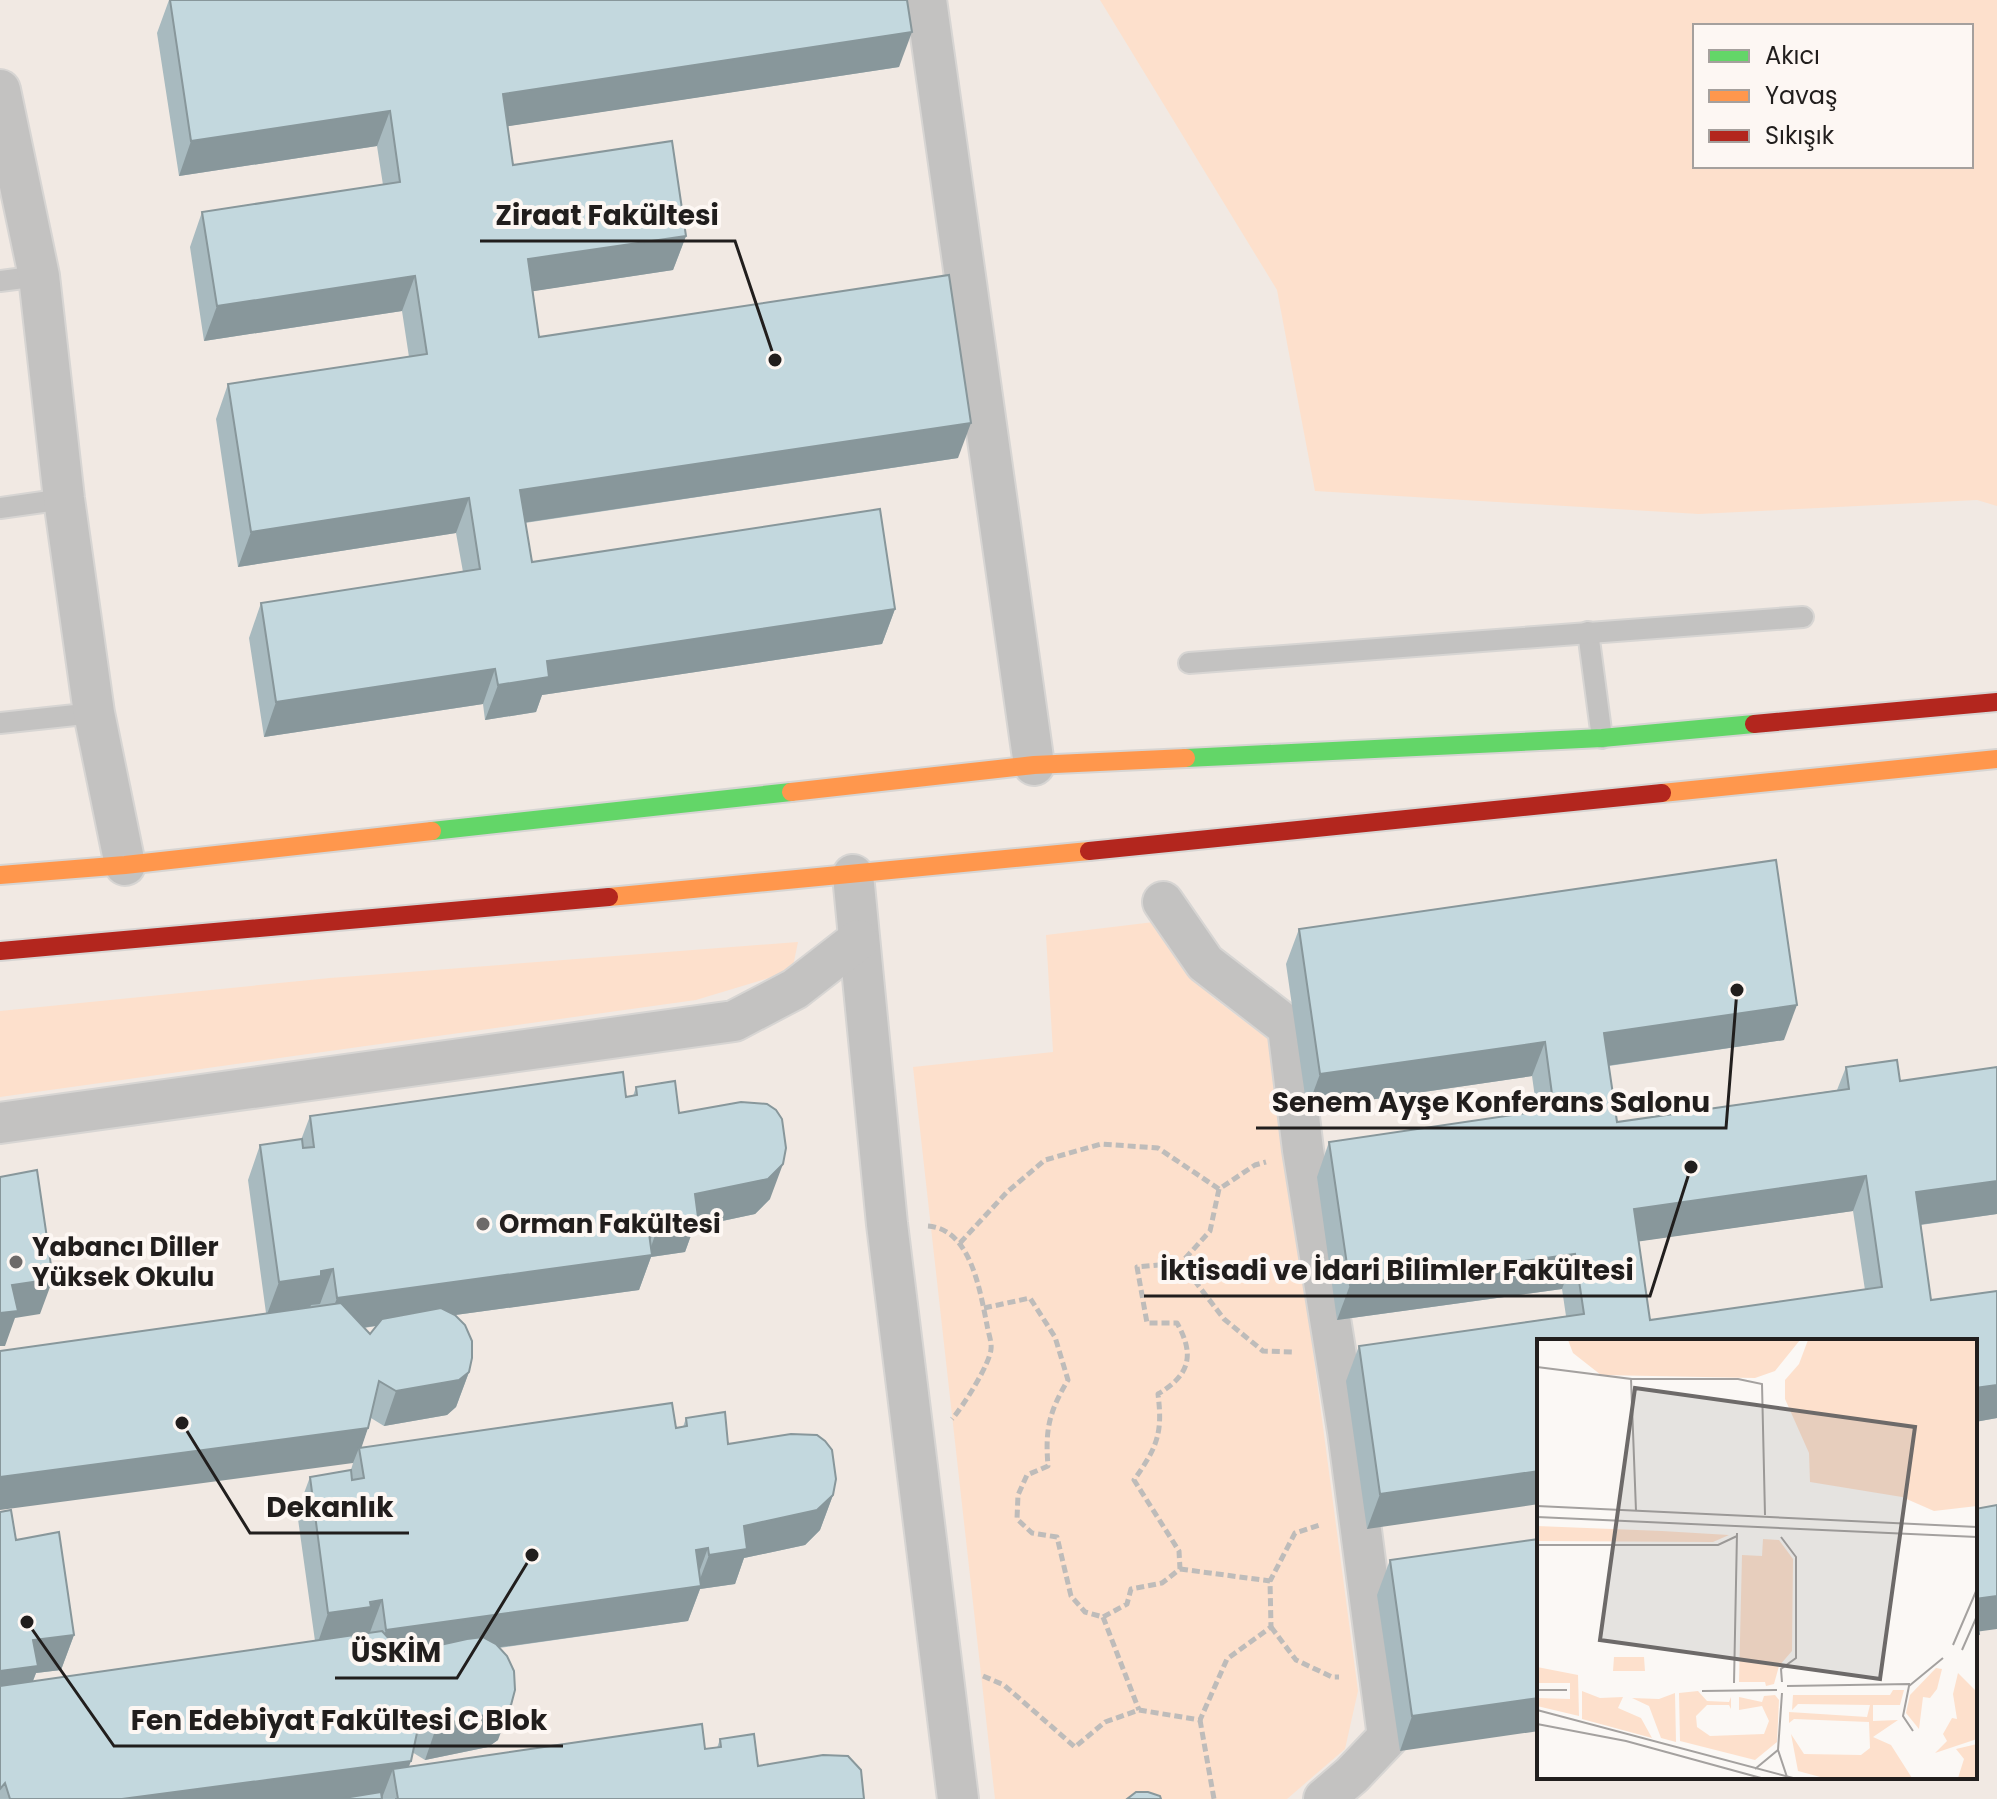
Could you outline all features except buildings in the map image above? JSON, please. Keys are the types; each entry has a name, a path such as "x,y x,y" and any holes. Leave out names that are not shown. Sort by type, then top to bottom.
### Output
{"street":[{"path":"926,0 1034,765"},
{"path":"0,90 39,276 64,499 94,713 125,865"},
{"path":"0,875 125,865 1034,765 1602,738 1997,702"},
{"path":"0,951 853,875 1997,759"},
{"path":"853,875 887,1224 958,1799"},
{"path":"1163,902 1205,963 1288,1027 1303,1150 1337,1354 1388,1737 1324,1799"},
{"path":"0,1123 734,1021 795,989 858,940"}],"lane":[{"path":"0,281 39,276"},
{"path":"0,508 64,499"},
{"path":"1189,663 1803,617"},
{"path":"1588,632 1602,738"},
{"path":"0,723 94,713"}],"path":[{"path":"960,1243 1007,1192 1045,1160 1101,1144 1158,1148 1219,1189"},
{"path":"1180,1569 1179,1551 1134,1480 1152,1454 1162,1422 1158,1394 1171,1386 1185,1368 1189,1344 1177,1323 1147,1323 1137,1267 1181,1263 1210,1231 1219,1189 1255,1165 1303,1150"},
{"path":"887,1224 942,1227 960,1243 984,1308 991,1350 954,1419 913,1438"},
{"path":"1181,1263 1224,1319 1263,1351 1337,1354"},
{"path":"984,1308 1030,1298 1055,1337 1068,1380 1052,1406 1046,1435 1048,1466 1027,1475 1018,1495 1017,1519 1032,1533 1057,1537 1071,1596 1085,1612 1103,1617 1127,1604 1131,1589 1162,1583 1180,1569 1270,1581"},
{"path":"1359,1512 1295,1533 1270,1581 1271,1627 1296,1660 1332,1677 1380,1678"},
{"path":"1103,1617 1139,1710"},
{"path":"1214,1799 1200,1720 1227,1659 1271,1627"},
{"path":"941,1658 1004,1685 1075,1747 1105,1722 1139,1710 1200,1720"}],"shaded area":[{"path":"0,0 1997,0 1997,1799 0,1799"},
{"path":"1100,0 1997,0 1997,506 1977,500 1699,514 1315,491 1277,290"},
{"path":"1154,922 1211,996 1272,1042 1358,1691 1345,1749 1287,1799 995,1799 913,1067 1053,1052 1046,935"},
{"path":"798,942 792,971 696,1000 0,1097 0,1011 330,978"}],"traffic: fast":[{"path":"1186,758 1602,738 1754,724"},
{"path":"432,831 791,792"}],"traffic: slow":[{"path":"791,792 1034,765 1186,758"},
{"path":"1662,793 1997,759"},
{"path":"0,875 125,865 432,831"},
{"path":"609,897 1089,851"}],"traffic: jam":[{"path":"1754,724 1997,702"},
{"path":"1089,851 1662,793"},
{"path":"0,951 609,897"}],"place":[{"name":"Ziraat Fakültesi","path":"775,360"},
{"name":"Senem Ayşe Konferans Salonu","path":"1737,990"},
{"name":"İktisadi ve İdari Bilimler Fakültesi","path":"1691,1167"},
{"name":"Orman Fakültesi","path":"483,1224"},
{"name":"Yabancı Diller Yüksek Okulu","path":"16,1262"},
{"name":"Dekanlık","path":"182,1423"},
{"name":"ÜSKİM","path":"532,1555"},
{"name":"Fen Edebiyat Fakültesi C Blok","path":"27,1622"}]}
